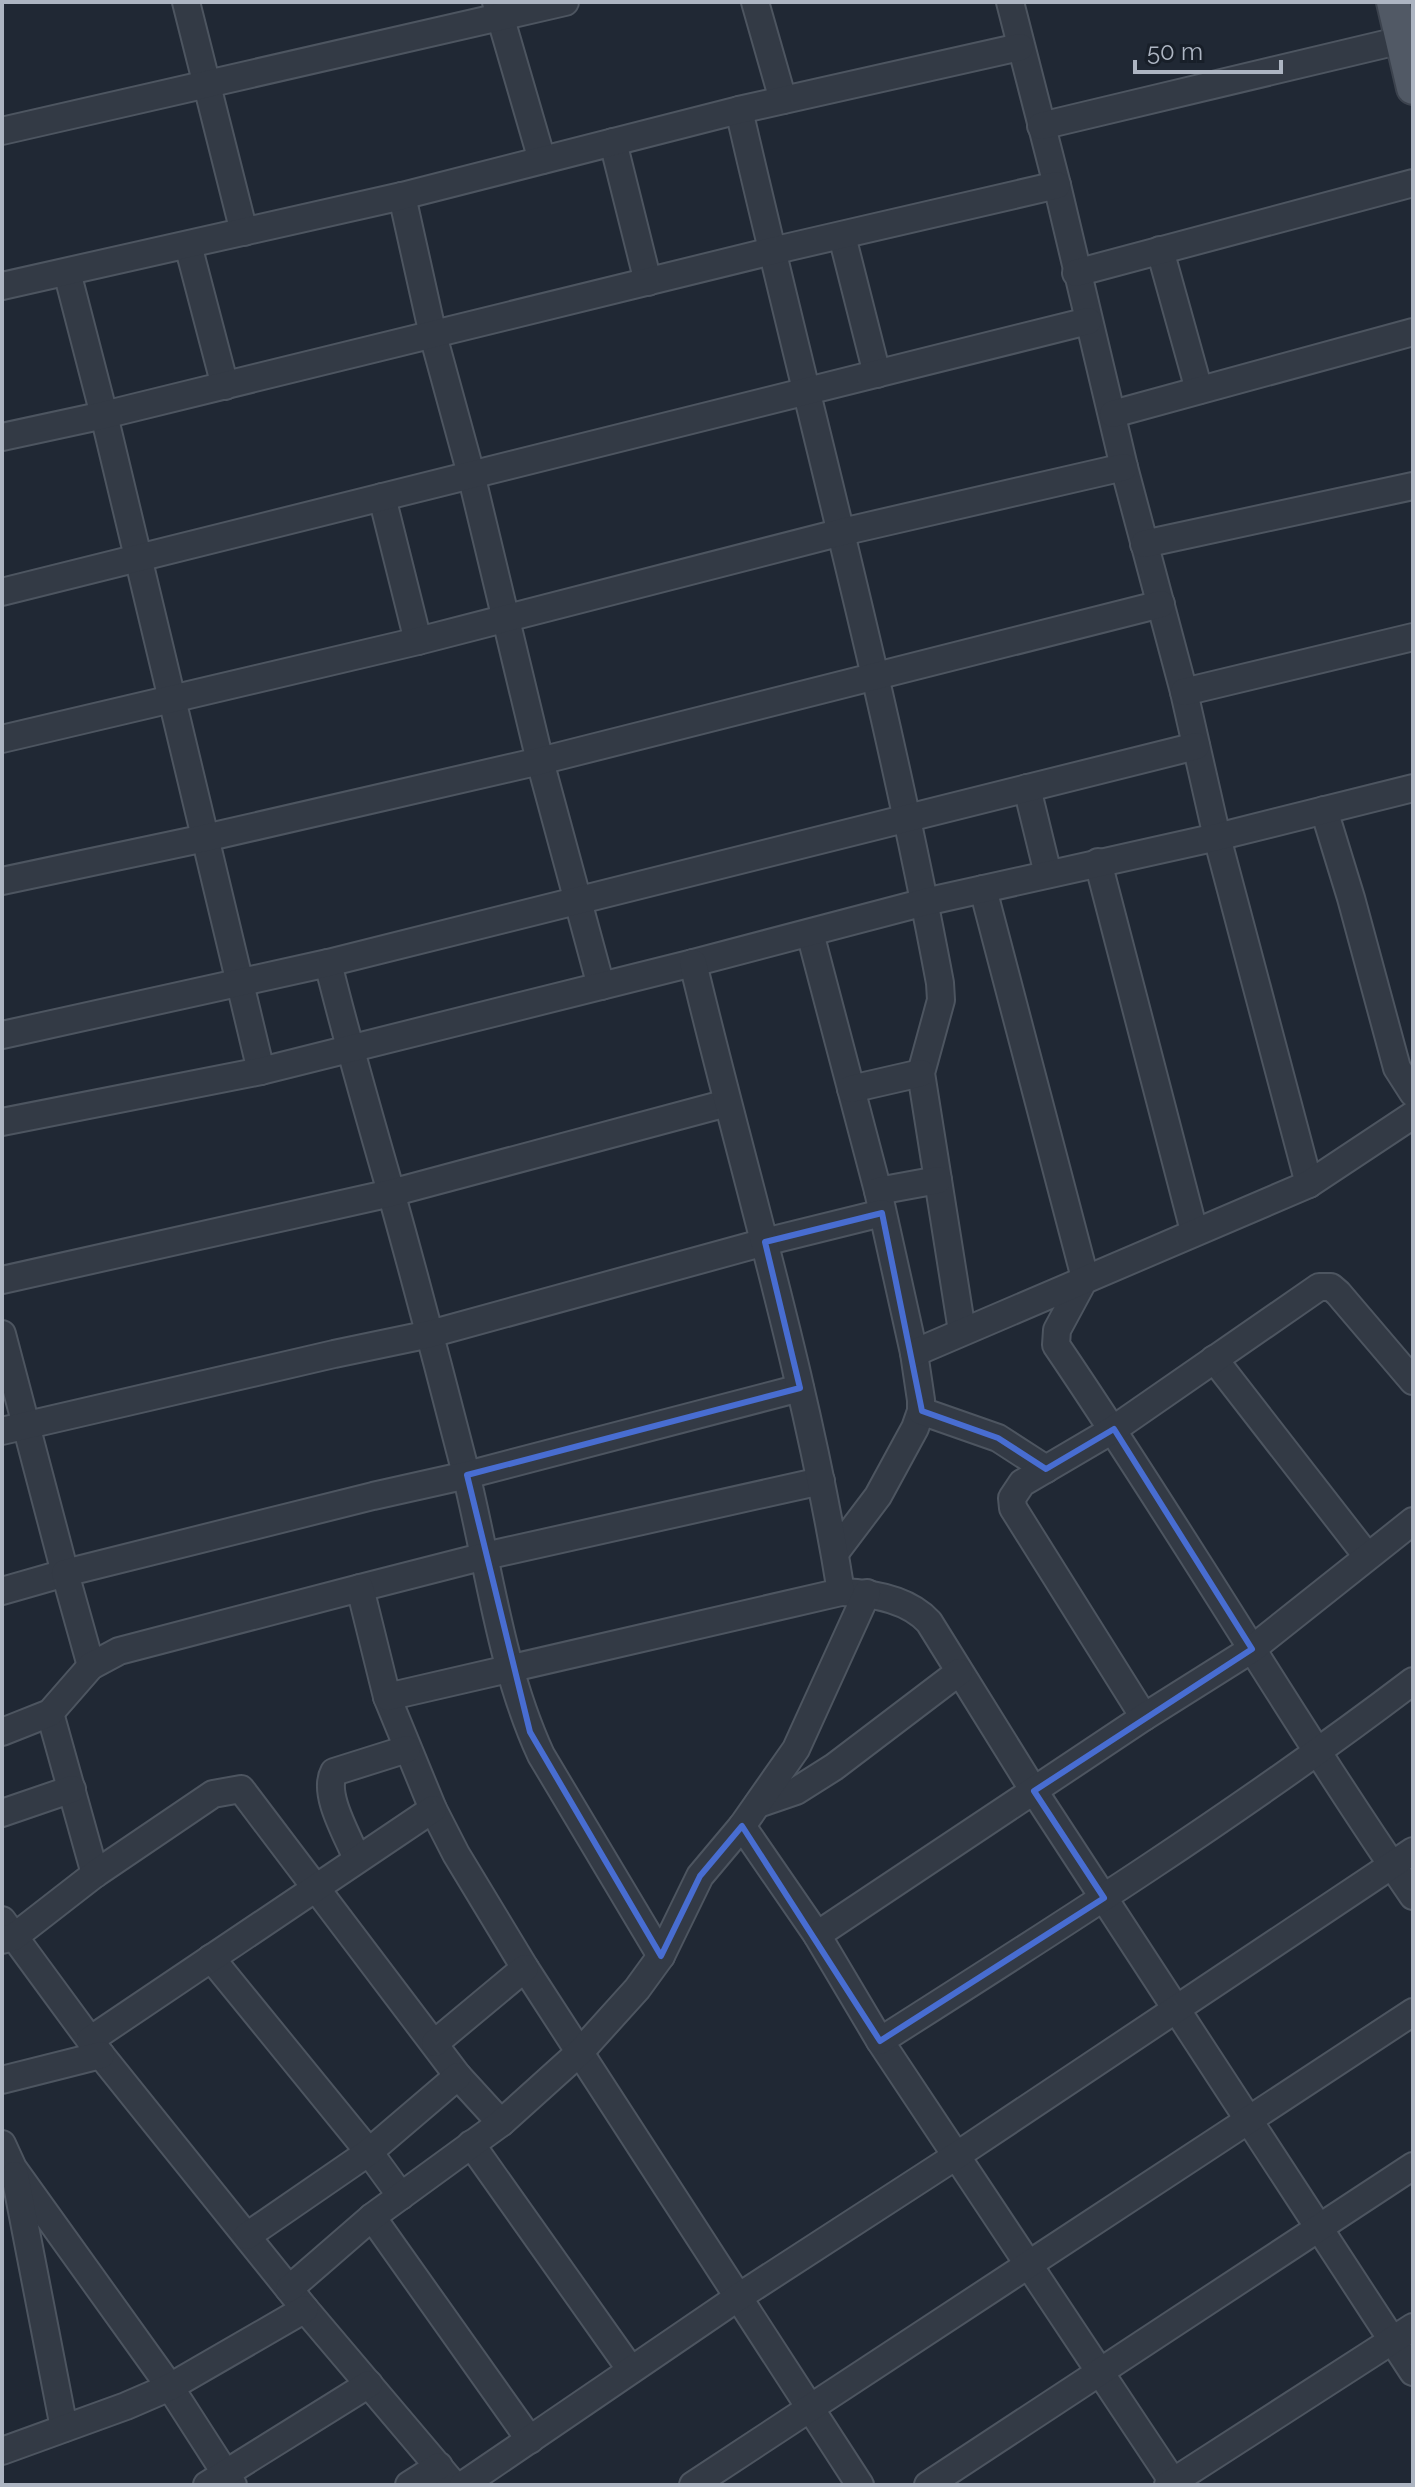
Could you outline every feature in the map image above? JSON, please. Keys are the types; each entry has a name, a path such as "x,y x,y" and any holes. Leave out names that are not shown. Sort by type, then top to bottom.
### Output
{"main road":[{"path":"1402,23 1413,88"}],"street":[{"path":"186,2 244,232"},
{"path":"2,131 209,84 498,10 565,2"},
{"path":"755,2 783,100"},
{"path":"1010,2 1124,467 1184,692 1217,837 1309,1184"},
{"path":"498,10 542,160"},
{"path":"1041,126 1402,23"},
{"path":"2,286 402,196 739,110 1020,47"},
{"path":"739,110 805,393 876,676 925,902 941,1000 921,1073 962,1331"},
{"path":"613,142 648,282"},
{"path":"1076,273 1413,183"},
{"path":"2,437 1057,185"},
{"path":"402,196 433,335 471,474 540,761 601,986"},
{"path":"842,236 877,374"},
{"path":"188,245 225,386"},
{"path":"1160,250 1199,390"},
{"path":"67,272 261,1071"},
{"path":"2,592 1088,321"},
{"path":"1113,414 1413,332"},
{"path":"2,739 418,641 842,532 1124,467"},
{"path":"1144,544 1413,486"},
{"path":"382,497 418,641"},
{"path":"2,881 540,761 1161,604"},
{"path":"1184,692 1413,637"},
{"path":"2,1035 328,963 1196,746"},
{"path":"1027,788 1048,874"},
{"path":"2,1122 261,1071 350,1050 925,902 1217,837 1413,788"},
{"path":"1324,810 1397,1068 1413,1093"},
{"path":"1098,862 1194,1231"},
{"path":"983,889 1085,1278 1057,1330 1056,1345 1114,1429 1318,1753 1403,1859 1413,1896"},
{"path":"810,933 880,1202 920,1383 921,1411 878,1496 835,1553"},
{"path":"328,963 430,1334 467,1475 511,1669 530,1732 661,1956"},
{"path":"2,2451 170,2387 297,2299 372,2217 501,2123 581,2051 637,1989 661,1956 700,1876 742,1826 796,1749 854,1592 835,1553 765,1242 693,963"},
{"path":"851,1089 921,1073"},
{"path":"2,1280 391,1193 727,1103"},
{"path":"914,1353 1309,1184 1413,1115"},
{"path":"14,1428 430,1334 765,1242 938,1180"},
{"path":"1144,1717 1013,1508 1012,1498 1022,1483 1114,1429 1326,1285 1338,1293 1413,1381"},
{"path":"2,1334 14,1428 65,1573 91,1666"},
{"path":"1214,1359 1367,1556"},
{"path":"2,1591 800,1388"},
{"path":"921,1411 998,1438 1046,1469"},
{"path":"2,1732 50,1713 91,1666 119,1651 485,1556 821,1481"},
{"path":"817,1935 1144,1717 1252,1649 1413,1521"},
{"path":"360,1588 387,1697 433,1809 456,1854 525,1968 860,2485"},
{"path":"387,1697 854,1592 918,1610 929,1622 1034,1791 1319,2225 1403,2333 1413,2372"},
{"path":"758,1804 796,1791 834,1767 959,1672"},
{"path":"880,2041 1104,1898 1318,1753 1413,1681"},
{"path":"50,1713 95,1874"},
{"path":"357,1859 330,1794 330,1779 334,1772 407,1749"},
{"path":"2,1813 72,1789"},
{"path":"409,2485 446,2475 297,2299 6,1932 213,1794 241,1789 458,2076 501,2123"},
{"path":"2,2080 96,2048 211,1958 433,1809"},
{"path":"742,1826 817,1935 880,2041 1101,2371 1172,2484 1403,2333"},
{"path":"463,2485 737,2298 1403,1859"},
{"path":"211,1958 369,2152 401,2196"},
{"path":"435,2043 525,1968"},
{"path":"693,2485 1413,2012"},
{"path":"247,2236 369,2152 458,2076"},
{"path":"471,2144 631,2370"},
{"path":"8,2156 12,2214 64,2428"},
{"path":"8,2156 170,2387 222,2481 369,2384"},
{"path":"928,2485 1413,2166"},
{"path":"372,2217 530,2440"}],"highlighted area":[{"path":"882,1213 922,1411 998,1438 1046,1469 1114,1429 1252,1649 1034,1791 1104,1898 880,2041 742,1826 700,1876 661,1956 530,1732 467,1475 800,1388 765,1242"}]}
